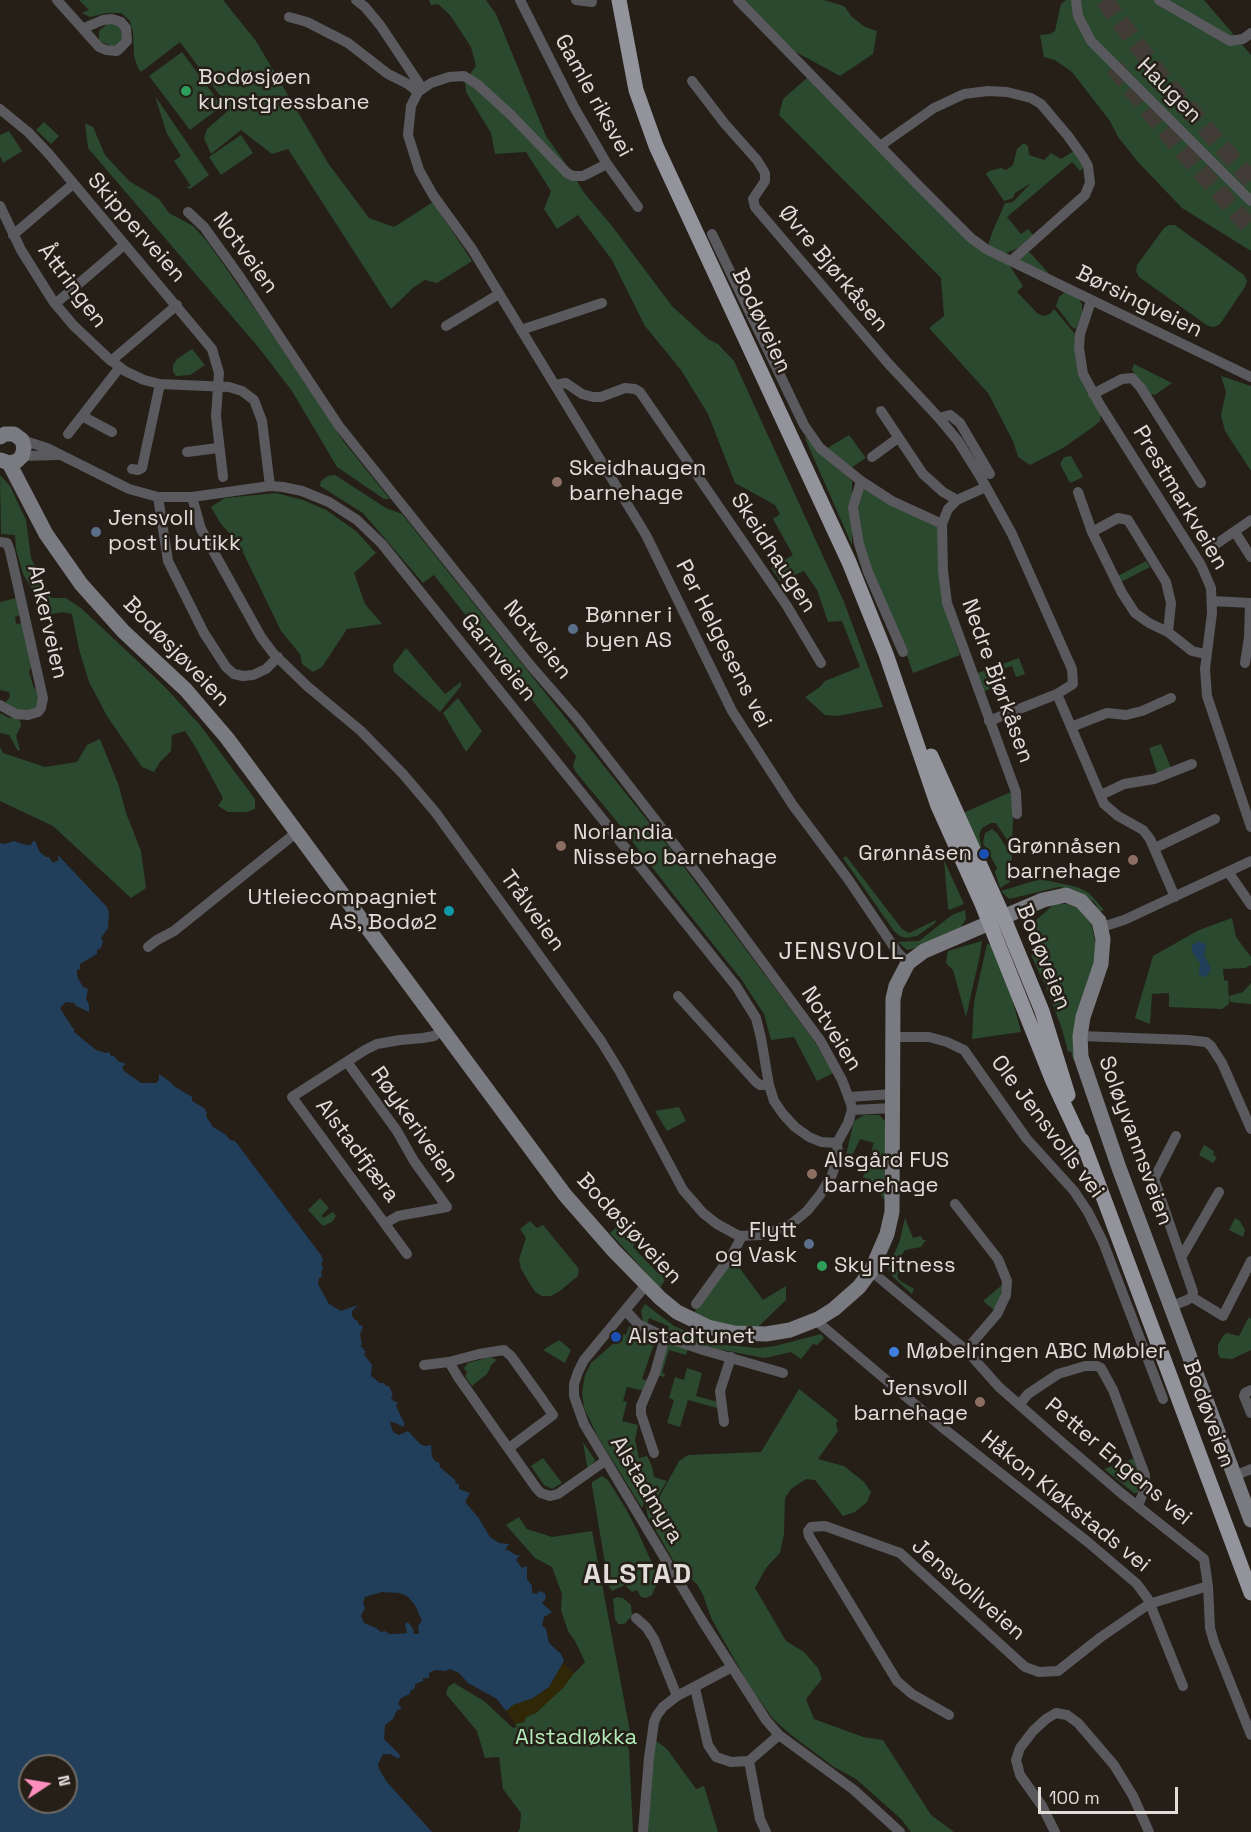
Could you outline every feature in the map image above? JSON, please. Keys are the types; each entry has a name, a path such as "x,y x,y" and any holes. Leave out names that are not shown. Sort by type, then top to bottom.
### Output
{"main road":[{"name":"Bodøveien","path":"619,0 636,90 656,146 849,562 886,654 939,806 996,919 1052,1079 1085,1150 1251,1593"}],"street":[{"path":"57,0 84,28"},
{"path":"356,0 380,25 420,90"},
{"name":"Gamle riksvei","path":"521,0 574,108 607,164 638,207"},
{"path":"576,0 592,2"},
{"name":"Børsingveien","path":"738,0 971,238 986,249 1250,375"},
{"name":"Haugen","path":"1076,0 1078,16 1091,41 1251,201"},
{"path":"1159,0 1230,41 1243,39 1251,33"},
{"path":"289,17 307,22 348,43 388,74 420,90"},
{"path":"420,90 440,79 464,76 477,84 511,115 567,173 573,176 584,176 607,164"},
{"name":"Øvre Bjørkåsen","path":"692,81 765,173 765,181 753,199 755,207 887,362 958,441 986,487 1012,534 1072,669 1073,684 1057,694"},
{"name":"Per Helgesens vei","path":"420,90 411,106 408,128 414,161 433,195 472,249 646,535 746,735 792,804 848,879 898,953 908,963"},
{"path":"880,146 934,108 964,94 987,91 1007,92 1022,95 1041,104 1068,136 1088,166 1090,183 1085,195 1011,261"},
{"name":"Skipperveien","path":"0,110 28,132 212,349 219,373 216,416 223,477"},
{"path":"13,235 73,184"},
{"name":"Åttringen","path":"0,206 13,235 55,303 80,332 116,364 144,380 160,384 219,386 242,391 254,400 262,421 270,486"},
{"name":"Notveien","path":"188,212 204,227 235,270 339,426 531,666 578,720 800,1012 832,1060 849,1097 852,1110"},
{"path":"712,234 808,432 820,448 861,481 892,501 942,524 948,509 957,500 986,487"},
{"path":"55,303 124,244"},
{"path":"446,326 499,294"},
{"name":"Prestmarkveien","path":"1091,301 1080,334 1079,348 1083,374 1093,394 1202,565 1211,588 1212,613 1205,654 1205,683 1211,710 1251,826"},
{"path":"521,330 602,303"},
{"path":"68,434 116,364 177,305"},
{"path":"1093,394 1122,379 1132,378 1141,388 1202,483"},
{"name":"Skeidhaugen","path":"555,385 566,383 582,394 593,397 601,397 625,388 640,392 781,597 821,663"},
{"path":"132,469 142,468 160,384"},
{"path":"881,411 923,474 943,492 957,500"},
{"name":"Øvre Bjørkåsen","path":"939,418 950,415 960,423 990,474"},
{"path":"82,416 112,432"},
{"name":"Bodøsjøveien","path":"8,433 24,448 13,459 29,500 46,534 81,584 123,631 206,712 565,1195 646,1285 673,1309 689,1319 708,1327 734,1333 766,1334 790,1330 818,1320 848,1298 871,1270 887,1234 892,1212 894,993 908,963"},
{"name":"Garnveien","path":"8,433 61,455 129,489 158,497 192,497 270,486 302,491 330,502 357,520 382,544 742,994 756,1018 769,1085 774,1101 783,1114 809,1137 821,1142 837,1143"},
{"path":"872,457 898,438"},
{"path":"187,452 218,448"},
{"name":"Garnveien","path":"13,459 61,455"},
{"path":"861,481 853,508 859,544 868,572 903,652"},
{"path":"1078,492 1092,532 1129,604 1144,620 1168,632 1192,651 1205,654"},
{"path":"158,497 168,561 204,633 225,667 234,674 253,675 266,669 278,657"},
{"name":"Trålveien","path":"192,497 201,529 261,637 307,686 361,731 403,774 436,813 601,1041 691,1202 717,1224 742,1236"},
{"path":"1092,532 1118,518 1128,520 1166,582 1171,603 1168,632"},
{"path":"1212,547 1251,520"},
{"name":"Nedre Bjørkåsen","path":"942,524 943,571 947,603 1016,792 1017,814"},
{"path":"1235,532 1251,557"},
{"name":"Ankerveien","path":"0,542 7,543 10,551 43,698 41,708 28,715 16,714 0,705"},
{"path":"1212,601 1250,604 1249,638 1245,663"},
{"path":"989,722 1057,694 1104,804 1143,830 1155,848 1174,897"},
{"path":"1071,727 1107,712 1126,715 1142,711 1171,698"},
{"path":"1101,795 1124,784 1154,779 1192,764"},
{"path":"1155,848 1215,819"},
{"path":"148,947 174,931 297,832"},
{"path":"908,963 924,951 1043,900 1066,896 1081,901 1095,915 1101,927 1124,920 1251,861"},
{"path":"1229,873 1251,905"},
{"name":"Soløyvannsveien","path":"1101,927 1104,939 1101,964 1083,1017 1080,1036 1081,1057 1119,1168 1251,1520"},
{"path":"678,996 756,1082 760,1085 769,1085"},
{"name":"Røykeriveien","path":"442,1030 434,1036 377,1044 347,1062 397,1131 414,1161 447,1207"},
{"path":"1080,1036 1206,1042 1222,1063 1251,1129"},
{"name":"Ole Jensvolls vei","path":"892,1037 929,1037 947,1041 964,1050 1026,1138 1074,1191 1103,1242 1163,1399"},
{"name":"Alstadfjæra","path":"347,1062 292,1097 407,1254"},
{"name":"Notveien","path":"849,1097 893,1101"},
{"path":"696,1304 733,1254 742,1236 774,1232 790,1225 807,1211 820,1195 837,1163 839,1149 837,1143 852,1110 893,1101"},
{"name":"Soløyvannsveien","path":"1176,1136 1154,1179 1193,1287 1192,1297"},
{"name":"Soløyvannsveien","path":"1182,1256 1219,1192"},
{"path":"955,1204 998,1260 1007,1281 1006,1295 997,1314 966,1350"},
{"name":"Alstadfjæra","path":"386,1223 398,1216 447,1207"},
{"path":"1172,1306 1192,1297 1223,1316 1251,1262"},
{"name":"Petter Engens vei","path":"871,1270 966,1350 987,1375 1019,1405 1138,1506 1204,1558 1209,1617 1214,1642 1251,1736"},
{"name":"Alstadmyra","path":"646,1285 584,1360 574,1384 574,1396 578,1410 605,1461 756,1706 779,1735 854,1790 900,1832"},
{"path":"626,1311 638,1324 665,1337 783,1373"},
{"name":"Håkon Kløkstads vei","path":"818,1320 943,1428 1127,1574 1146,1595 1183,1686"},
{"path":"654,1453 640,1414 665,1337"},
{"path":"424,1365 504,1350 553,1415 509,1448"},
{"path":"724,1422 720,1391 731,1357"},
{"path":"449,1362 541,1493 550,1496 558,1494 605,1461"},
{"path":"1019,1405 1028,1394 1058,1374 1085,1366 1101,1368 1113,1390 1144,1475 1144,1488 1138,1506"},
{"path":"1251,1390 1244,1396 1251,1413"},
{"path":"1234,1476 1251,1469"},
{"name":"Jensvollveien","path":"949,1715 912,1694 897,1681 809,1536 808,1531 811,1527 825,1527 900,1553 1031,1670 1058,1671 1101,1636 1149,1604 1208,1586"},
{"path":"636,1618 654,1639 677,1696"},
{"path":"643,1832 654,1722 663,1707 677,1696 732,1667"},
{"path":"695,1688 708,1745 716,1757 731,1762 749,1761 779,1735"},
{"path":"1055,1832 1042,1806 1020,1775 1016,1760 1020,1748 1033,1731 1056,1713 1067,1715 1096,1742 1120,1774 1149,1832"},
{"path":"749,1761 760,1819 766,1832"}],"green space":[{"path":"79,0 223,0 256,41 328,163 369,218 394,227 433,202 472,261 437,283 425,280 391,309 288,149 272,154 241,130 211,154 204,138 207,129 230,109 180,42 141,72 134,56 130,21 121,13 90,17 82,13 89,10"},
{"path":"429,0 486,0 496,14 546,136 585,194 672,306 708,339 718,344 734,361 844,602 883,707 838,716 825,715 805,697 825,681 860,667 842,621 828,622 817,590 804,571 780,581 771,568 793,555 773,519 780,514 775,505 735,483 708,414 681,370 645,326 612,260 578,215 557,229 544,209 551,191 526,152 495,154 491,133 466,92 465,81 476,66 471,47 450,15 438,4 431,5"},
{"path":"745,0 824,0 844,6 852,17 865,27 877,31 873,54 840,76 794,51"},
{"path":"1066,0 1204,0 1251,55 1251,251 1182,208 1139,163 1072,72 1055,60 1044,57 1040,35 1055,31 1061,4"},
{"path":"108,23 121,27 123,39 114,47 99,41 99,31"},
{"name":"Bodøsjøen kunstgressbane","path":"182,52 222,106 190,130 149,76"},
{"path":"808,77 895,166 1010,266 1023,286 1017,292 1038,314 1044,316 1050,314 1054,309 1075,334 1076,361 1081,381 1101,414 1100,421 1093,427 1063,448 1030,465 1018,457 1013,441 988,393 929,328 944,316 941,278 779,115 783,99"},
{"path":"155,96 209,175 190,189 186,187 191,186 174,161 181,156 167,134"},
{"path":"44,122 59,136 51,144 36,130"},
{"path":"85,123 93,127 105,155 129,181 159,199 169,213 193,226 207,241 344,442 390,499 384,499 337,467 292,391 259,348 88,148"},
{"path":"9,131 22,151 3,163 0,156 0,135"},
{"path":"241,135 253,153 221,175 209,157"},
{"path":"1024,143 1028,146 1029,155 1044,160 1051,153 1061,159 1074,151 1085,166 1080,171 1072,162 1007,217 1021,234 1028,229 1033,235 1018,248 1004,254 988,245 992,233 1005,203 1013,202 1031,183 1015,193 1013,198 1004,201 986,174 1001,168 1006,170 1013,165 1017,149"},
{"path":"1175,225 1244,275 1247,281 1220,324 1214,327 1208,326 1139,277 1136,271 1137,265 1164,228"},
{"path":"1029,252 1050,275 1020,261 1020,257"},
{"path":"1064,293 1069,293 1079,299 1082,304 1082,312 1076,329 1056,306 1059,297"},
{"path":"192,349 205,365 190,375 176,376 173,372 173,365 177,359"},
{"path":"1134,364 1172,383 1155,395 1149,395 1132,370"},
{"path":"1221,376 1251,386 1251,471 1225,431 1221,415 1226,392"},
{"path":"849,435 866,458 852,467 826,449"},
{"path":"804,436 852,481 852,545"},
{"path":"1071,456 1083,477 1070,483 1060,464 1064,457"},
{"path":"0,475 10,486 26,520 31,558 51,598 66,598 82,609 164,686 200,725 255,799 255,809 247,812 228,812 218,806 223,798 185,731 172,735 171,751 154,772 142,767 107,716 89,682 72,614 62,612 42,616 36,596 23,574 16,549 15,535 1,534"},
{"path":"335,475 386,508 402,514 672,851 813,1039 833,1073 817,1081 794,1037 771,1040 764,1014 741,979 575,771 573,766 576,756 434,575 423,583 363,513 320,486 321,481 328,476"},
{"path":"864,487 930,524 938,526 942,602 960,655 913,673 867,561 857,514"},
{"path":"276,493 303,500 326,510 356,531 376,553 354,573 365,604 382,624 347,629 322,667 313,672 302,664 300,654 281,631 239,544 221,524 211,507 225,498"},
{"path":"1146,561 1150,567 1121,582 1118,576"},
{"path":"16,598 20,615 15,617 16,624 23,623 31,667 29,672 34,688 39,691 40,701 35,708 29,710 18,710 5,703 10,697 9,692 0,690 0,602"},
{"path":"406,648 445,694 461,682 461,686 440,712 394,672 393,665"},
{"path":"1019,658 1025,674 1016,677 1012,666 999,670 1004,684 982,692 975,674"},
{"path":"458,698 482,731 466,752 443,713"},
{"path":"0,713 9,718 19,717 21,726 16,736 20,750 18,751 9,735 0,733"},
{"path":"100,739 141,851 146,888 131,898 53,826 0,801 0,747 3,753 45,767 77,762 87,745"},
{"path":"1161,744 1172,770 1158,775 1149,748"},
{"path":"1011,792 1014,798 1012,841 1009,843 996,823 991,823 982,828 979,835 982,849 973,838 963,813"},
{"path":"992,829 1012,856 1010,882 1000,888 995,872 997,868 983,843 985,833"},
{"path":"846,856 902,929 909,933 936,920 935,923 917,936 906,938 900,936 894,931 843,858"},
{"path":"944,860 964,904 949,910 948,908"},
{"path":"1040,879 1077,887 1089,893 1104,910 1100,911 1094,902 1071,889 1059,887 1009,899 1001,891"},
{"path":"1054,904 1068,904 1078,908 1091,922 1097,951 1078,1058 1073,1059 1071,1051 1068,1052 1047,989 1031,955 1039,952 1033,923"},
{"path":"965,910 966,919 961,927 919,947 907,950 898,942 919,941 952,915"},
{"path":"1232,918 1236,937 1251,957 1251,965 1245,968 1223,969 1224,980 1228,981 1229,1004 1222,1009 1169,1007 1169,993 1152,994 1150,1024 1135,1018 1153,956 1199,930"},
{"path":"982,941 966,1017 953,970 946,963 948,951"},
{"path":"987,944 991,945 1011,994 1021,1032 972,1039 974,1002"},
{"path":"1251,983 1251,1004 1230,1002 1229,996 1243,992"},
{"path":"679,1107 686,1121 667,1131 655,1111"},
{"path":"864,1115 879,1115 886,1122 884,1179 887,1199 884,1200 875,1183 863,1177 874,1143 860,1139 850,1160 845,1159 854,1121"},
{"path":"1204,1145 1214,1151 1213,1155 1217,1157 1213,1163 1199,1155"},
{"path":"320,1198 329,1208 322,1215 323,1218 333,1212 336,1216 332,1222 323,1226 308,1210"},
{"path":"905,1218 913,1238 921,1236 923,1240 926,1240 921,1247 905,1250 894,1266 899,1272 897,1276 899,1280 914,1289 912,1294 893,1277 888,1269 900,1240"},
{"path":"1235,1218 1240,1221 1245,1230 1243,1237 1229,1230"},
{"path":"530,1221 537,1228 543,1225 579,1269 578,1276 551,1296 542,1296 535,1292 521,1269 519,1259 526,1238 520,1229"},
{"path":"623,1221 638,1237 633,1247 666,1278 660,1288 610,1233"},
{"path":"733,1259 763,1300 786,1286 786,1300 756,1329 740,1329 692,1315"},
{"path":"1002,1285 1000,1298 994,1310 983,1301"},
{"path":"645,1304 674,1326 717,1344 758,1348 821,1334 824,1338 817,1345 813,1344 801,1359 791,1352 765,1358 717,1349 669,1334 668,1326 649,1318 647,1324 643,1323 641,1311"},
{"path":"1249,1317 1251,1319 1251,1350 1232,1359 1220,1358 1218,1345 1223,1336 1227,1333 1239,1336"},
{"path":"629,1326 656,1337 659,1342 657,1345 654,1344 642,1379 648,1381 645,1391 627,1387 623,1401 627,1402 622,1421 638,1425 635,1440 639,1458 647,1456 654,1477 667,1481 658,1496 645,1501 642,1508 598,1437 584,1408 582,1392 585,1375 591,1363 624,1334 626,1335"},
{"path":"559,1340 571,1350 565,1363 543,1350"},
{"path":"671,1343 688,1349 686,1355 669,1350 662,1373 665,1374 664,1377 657,1375 665,1346"},
{"path":"490,1357 497,1360 487,1374 472,1386 465,1376 467,1373 464,1368 468,1363"},
{"path":"687,1368 702,1373 696,1396 718,1402 717,1408 688,1400 680,1427 667,1423 674,1400 669,1398 675,1377 684,1380"},
{"path":"799,1389 838,1420 836,1424 838,1431 818,1459 844,1466 864,1482 871,1492 867,1502 855,1512 843,1516 815,1480 806,1479 791,1489 785,1498 784,1534 780,1553 766,1568 755,1588 786,1641 804,1652 818,1668 822,1679 806,1699 814,1719 863,1737 883,1740 931,1815 954,1832 911,1832 901,1819 856,1779 834,1767 773,1719 749,1685 712,1620 697,1584 677,1567 648,1517 645,1503 659,1498 679,1461 688,1455 761,1452"},
{"path":"583,1442 595,1460 589,1468 587,1466"},
{"path":"543,1458 562,1483 552,1489 544,1485 531,1466"},
{"path":"1135,1458 1140,1476 1137,1493 1104,1469"},
{"path":"602,1476 608,1480 626,1509 655,1570 664,1578 656,1586 652,1595 646,1598 641,1597 637,1590 632,1592 625,1585 612,1591 609,1587 592,1486 592,1482"},
{"name":"Alstadløkka","path":"519,1517 527,1529 552,1537 592,1531 632,1742 626,1743 629,1750 633,1832 518,1832 521,1813 503,1789 499,1757 485,1758 477,1731 446,1694 448,1687 454,1683 484,1701 513,1728 517,1727 515,1724 524,1722 526,1717 536,1713 585,1662 568,1631 561,1610 562,1594 552,1567 535,1558 506,1525"},
{"path":"623,1598 631,1605 632,1616 624,1624 618,1624 615,1619 613,1599"},
{"path":"655,1740 667,1749 696,1789 704,1786 718,1832 646,1832"}],"sand":[{"path":"563,1663 574,1673 563,1688 536,1713 526,1717 524,1722 515,1724 506,1711 513,1705 533,1698 549,1687"}],"water":[{"path":"14,841 31,845 35,841 39,851 49,857 53,863 59,860 57,854 107,907 109,912 108,928 101,938 103,941 101,948 97,950 97,954 80,964 80,969 77,970 77,976 83,987 88,989 86,999 89,1012 74,1003 66,1002 60,1008 74,1028 74,1032 96,1050 109,1052 118,1061 126,1064 122,1067 124,1071 141,1083 156,1083 159,1080 159,1074 192,1097 192,1101 204,1108 213,1127 230,1140 235,1141 321,1255 323,1268 318,1284 329,1304 341,1311 358,1305 352,1311 352,1316 359,1325 363,1326 360,1335 362,1345 360,1345 372,1365 371,1376 389,1386 393,1395 392,1400 398,1403 396,1406 404,1423 404,1427 390,1422 393,1432 399,1435 408,1431 420,1444 431,1445 432,1457 439,1462 440,1467 455,1480 456,1484 459,1484 459,1489 470,1493 465,1502 478,1517 490,1537 499,1543 509,1544 505,1550 520,1555 516,1560 522,1568 527,1566 527,1579 532,1586 532,1593 537,1594 538,1591 545,1593 546,1598 542,1603 552,1612 544,1617 542,1625 546,1629 549,1643 561,1654 564,1661 549,1687 533,1698 513,1705 506,1711 497,1699 468,1683 459,1673 450,1669 435,1670 429,1673 429,1678 423,1678 423,1681 415,1684 410,1694 401,1698 398,1704 402,1709 397,1710 393,1719 385,1725 384,1739 400,1755 399,1759 390,1754 383,1754 378,1764 379,1769 387,1782 432,1832 0,1832 0,843","holes":["382,1592 407,1596 415,1605 422,1621 418,1626 419,1634 414,1634 408,1622 405,1624 407,1633 396,1634 381,1632 364,1623 361,1616 365,1608 363,1603 365,1597"]},
{"path":"1199,941 1206,945 1204,955 1211,968 1207,976 1203,977 1199,974 1200,963 1192,952 1192,945"}],"tunnel":[{"path":"1104,0 1161,77 1251,180"},
{"path":"1114,67 1168,134 1251,229"}],"place":[{"name":"Bodøsjøen kunstgressbane","path":"186,91"},
{"name":"Skeidhaugen barnehage","path":"557,482"},
{"name":"Jensvoll post i butikk","path":"96,532"},
{"name":"Bønner i byen AS","path":"573,629"},
{"name":"Norlandia Nissebo barnehage","path":"561,846"},
{"name":"Grønnåsen","path":"984,854"},
{"name":"Grønnåsen barnehage","path":"1133,860"},
{"name":"Utleiecompagniet AS, Bodø2","path":"449,911"},
{"name":"Alsgård FUS barnehage","path":"812,1174"},
{"name":"Flytt og Vask","path":"809,1244"},
{"name":"Sky Fitness","path":"822,1266"},
{"name":"Alstadtunet","path":"616,1337"},
{"name":"Møbelringen ABC Møbler","path":"894,1352"},
{"name":"Jensvoll barnehage","path":"980,1402"}],"district":[{"name":"JENSVOLL","path":"842,952"},
{"name":"ALSTAD","path":"638,1575"}]}
